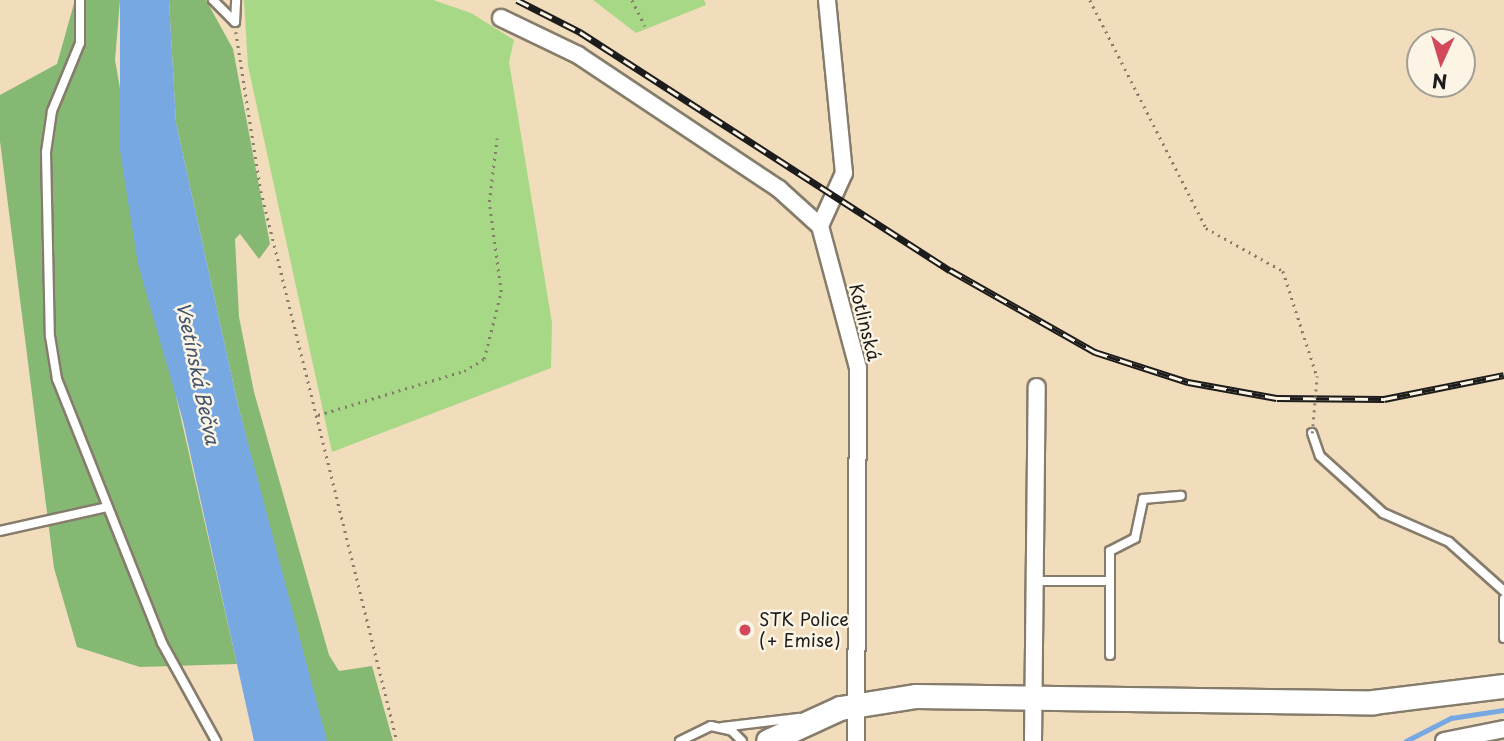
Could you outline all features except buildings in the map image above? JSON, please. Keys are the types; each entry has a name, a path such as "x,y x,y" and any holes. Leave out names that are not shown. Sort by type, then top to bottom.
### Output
{"main road":[{"path":"768,741 818,716 854,704 916,696 1373,702 1504,686"}],"street":[{"path":"501,18 578,55 779,189 820,226 845,173 827,0"},
{"name":"Kotlinská","path":"820,226 858,368 854,704 856,741"},
{"path":"1033,741 1037,387"},
{"path":"1444,741 1504,729"}],"lane":[{"path":"80,0 80,43 52,111 46,152 49,324 57,379 162,643 216,741"},
{"path":"213,0 235,22"},
{"path":"221,0 235,22"},
{"path":"235,22 236,0"},
{"path":"1312,433 1320,456 1374,505 1449,541 1504,591"},
{"path":"1110,655 1110,551 1139,532 1143,499 1181,496"},
{"path":"0,531 107,507"},
{"path":"1036,581 1110,581"},
{"path":"1504,599 1504,638"},
{"path":"680,741 722,727 818,716"},
{"path":"722,727 742,741"}],"path":[{"path":"632,0 645,26"},
{"path":"1090,0 1206,228 1283,271 1317,376 1312,433"},
{"path":"235,22 261,191 397,741"},
{"path":"318,415 464,371 484,359 501,292 489,202 497,138"}],"green space":[{"path":"75,0 120,0 115,60 167,357 237,664 140,667 77,647 54,568 0,141 0,95 57,64"},
{"path":"169,0 206,0 233,49 270,244 259,259 240,234 235,239 239,317 254,392 329,655 339,671 372,666 393,741 324,741 238,405 176,123"},
{"path":"244,0 433,0 471,13 514,40 509,62 552,323 551,368 332,452 248,66"},
{"path":"593,0 704,0 706,5 636,33"}],"water":[{"name":"Vsetínská Bečva","path":"120,0 169,0 176,123 238,405 327,741 254,741 183,421 138,264 120,151"}],"waterway":[{"path":"1406,741 1451,718 1504,710"}],"railway":[{"path":"517,0 580,32 950,270 1095,352 1188,382 1277,398 1384,399 1504,375"}],"place":[{"name":"STK Police (+ Emise)","path":"745,630"}]}
